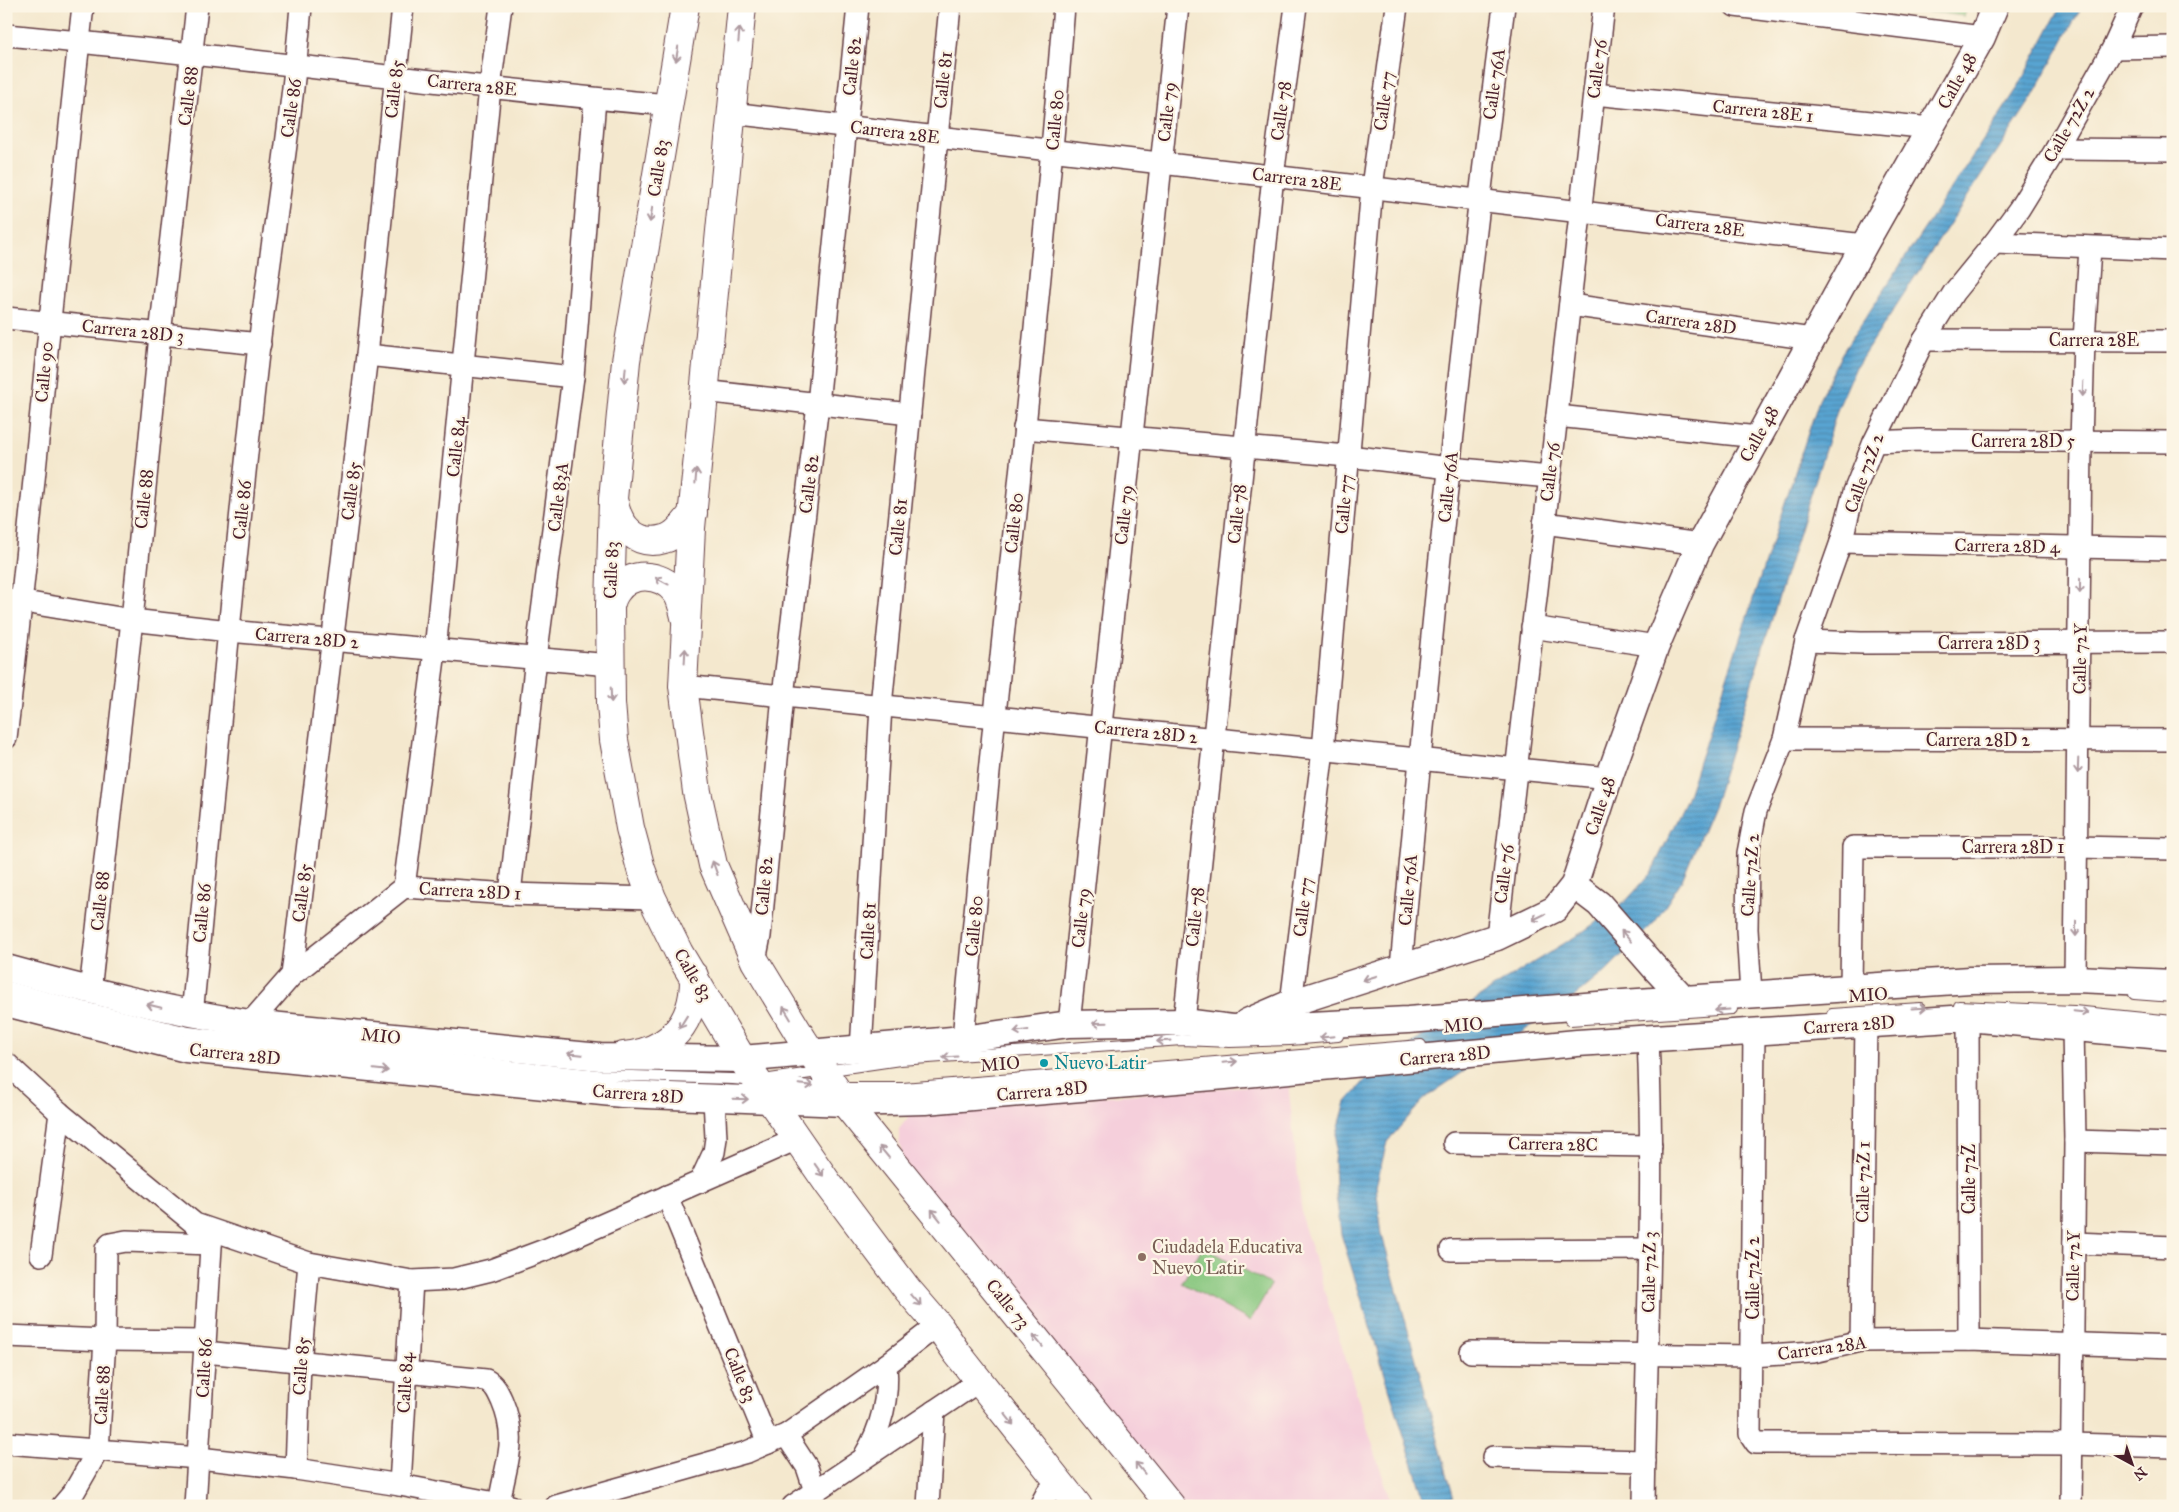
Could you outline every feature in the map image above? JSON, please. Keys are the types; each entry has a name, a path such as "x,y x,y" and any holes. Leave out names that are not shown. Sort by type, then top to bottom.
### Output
{"main road":[{"name":"Calle 83","path":"685,6 626,361 613,499 610,665 614,740 622,790 641,869 652,898 679,953 757,1080"},
{"path":"742,6 703,391 688,566 683,686 696,792 713,865 755,961 829,1079"},
{"path":"613,499 617,517 628,533 646,541 665,539 681,528 693,513"},
{"path":"610,607 615,593 625,582 639,577 654,577 667,583 677,593 686,621"},
{"path":"624,1056 641,1054 657,1048 671,1038 682,1026 690,1011 694,993 694,976"},
{"name":"Calle 73","path":"829,1079 1171,1506"},
{"path":"757,1080 797,1139 901,1281 938,1325 979,1381 1078,1506"}],"street":[{"name":"Calle 90","path":"6,738 14,600 49,322 83,6"},
{"name":"Calle 88","path":"90,991 132,620 160,335 197,6"},
{"name":"Calle 86","path":"192,1015 229,631 260,344 297,64 301,6"},
{"name":"Calle 85","path":"292,976 367,355 403,6"},
{"name":"Calle 84","path":"404,887 436,651 490,87 501,6"},
{"name":"Calle 82","path":"755,961 760,936 783,696 818,404 858,6"},
{"name":"Calle 81","path":"861,1050 881,706 950,6"},
{"name":"Calle 80","path":"964,1039 994,717 1053,150 1064,6"},
{"name":"Calle 79","path":"1070,1024 1178,6"},
{"name":"Calle 78","path":"1184,1022 1273,176 1296,6"},
{"name":"Calle 77","path":"1291,1003 1323,750 1372,188 1397,6"},
{"name":"Calle 76A","path":"1401,968 1419,759 1478,200 1504,6"},
{"name":"Calle 76","path":"1497,937 1604,6"},
{"path":"1735,6 1982,37"},
{"name":"Calle 48","path":"1574,885 1609,778 1656,646 1700,544 1864,244 1982,37 1995,6"},
{"name":"Calle 72Z 2","path":"1747,1001 1748,854 1756,811 1784,739 1806,641 1841,542 1854,492 1874,442 1924,340 1954,292 1994,243 2018,209 2056,149 2113,48 2132,6"},
{"name":"Carrera 28E","path":"6,35 297,64 395,78 669,105"},
{"path":"2113,48 2173,47"},
{"name":"Carrera 28E 1","path":"1594,94 1931,128"},
{"name":"Calle 83A","path":"510,894 536,658 573,378 595,98"},
{"name":"Carrera 28E","path":"731,113 1864,244"},
{"path":"2056,149 2173,150"},
{"path":"1994,243 2173,250"},
{"name":"Calle 72Y","path":"2075,979 2075,847 2079,740 2084,340 2090,248"},
{"name":"Carrera 28D","path":"1570,305 1812,339"},
{"name":"Carrera 28D 3","path":"6,318 260,344"},
{"name":"Carrera 28E","path":"1924,340 2173,341"},
{"path":"367,355 573,378"},
{"path":"703,391 910,414"},
{"path":"1557,416 1758,437"},
{"path":"1024,428 1348,456 1550,477"},
{"name":"Carrera 28D 5","path":"1874,442 1920,440 2173,442"},
{"path":"1544,523 1700,544"},
{"name":"Carrera 28D 4","path":"1841,542 2173,549"},
{"name":"Carrera 28D 2","path":"14,600 132,620 229,631 436,651 610,665"},
{"path":"1532,627 1656,646"},
{"name":"Carrera 28D 3","path":"1806,641 1861,643 2173,642"},
{"name":"Carrera 28D 2","path":"683,686 1609,778"},
{"name":"Carrera 28D 2","path":"1784,739 2173,740"},
{"name":"Carrera 28D 1","path":"1851,987 1853,847 2173,849"},
{"path":"1232,1028 1291,1003 1497,937 1555,909 1574,885 1599,904 1654,968 1684,998"},
{"name":"Carrera 28D 1","path":"250,1023 292,976 404,887 510,894 652,898"},
{"name":"Carrera 28D","path":"6,968 90,991 192,1015 250,1023 600,1057 624,1056 757,1080 829,1079 925,1101 1577,1044 1866,1024 1959,1012 2173,1038"},
{"name":"Carrera 28D","path":"6,1003 186,1049 598,1092 714,1099 757,1080 829,1079 861,1050 964,1039 1070,1024 1184,1022 1232,1028 1407,1027 1614,1010 1684,998 1747,1001 1851,987 1970,980 2075,979 2173,983"},
{"name":"Calle 72Z","path":"1959,1012 1968,1340"},
{"name":"Calle 72Z 1","path":"1861,1340 1866,1024"},
{"name":"Calle 72Y","path":"2071,1506 2075,1141 2073,1027"},
{"name":"Calle 72Z 2","path":"1754,1032 1750,1434 1756,1443 2072,1444"},
{"name":"Calle 72Z 3","path":"1644,1506 1651,1146 1648,1039"},
{"path":"6,1064 60,1113 211,1237 309,1263 412,1281 454,1279 491,1270 547,1249 797,1139"},
{"path":"700,1182 714,1152 716,1138 714,1099"},
{"path":"41,1255 60,1113"},
{"path":"2075,1141 2173,1144"},
{"name":"Carrera 28C","path":"1454,1143 1651,1146"},
{"name":"Calle 83","path":"667,1196 777,1439 808,1466 815,1491"},
{"name":"Calle 88","path":"98,1450 105,1340 104,1256 110,1244 126,1241 211,1237"},
{"name":"Calle 86","path":"195,1506 211,1237"},
{"path":"2074,1242 2173,1247"},
{"path":"1451,1250 1650,1249"},
{"name":"Calle 85","path":"296,1469 300,1363 309,1263"},
{"name":"Calle 84","path":"400,1485 412,1281"},
{"path":"556,1506 580,1503 747,1452 777,1439 886,1365 938,1325"},
{"path":"6,1336 205,1347 300,1363 406,1371 486,1380 493,1384 498,1392 510,1424 512,1439 503,1505 400,1485 296,1469 198,1467 98,1450 6,1443"},
{"name":"Carrera 28A","path":"1471,1352 1752,1356 1813,1352 1861,1340 1968,1340 2173,1347"},
{"path":"862,1459 875,1438 884,1413 888,1387 886,1365"},
{"path":"793,1506 979,1381"},
{"path":"928,1506 934,1411"},
{"path":"2072,1444 2173,1447"},
{"path":"62,1506 74,1492 98,1450"},
{"path":"1493,1457 1645,1461"},
{"path":"1040,1506 1047,1493 1058,1482"}],"lane":[{"name":"MIO","path":"6,986 189,1032 598,1075 757,1080"},
{"path":"2124,994 2173,996"},
{"path":"1557,1021 1614,1010 1747,1001"},
{"path":"1959,1012 1969,1005 2173,1021"},
{"name":"MIO","path":"1822,1014 1929,1007"},
{"name":"MIO","path":"829,1079 900,1060 1182,1040 1247,1042 1346,1036"},
{"name":"MIO","path":"829,1079 903,1088 1427,1044"}],"shaded area":[{"name":"Ciudadela Educativa Nuevo Latir","path":"1288,1083 1303,1223 1392,1506 1171,1506 903,1160 899,1142 899,1129 914,1110"}],"green space":[{"path":"1878,6 1968,6 1964,16"},
{"path":"1203,1246 1271,1285 1250,1321 1182,1283"}],"water":[{"path":"2061,6 2082,6 2032,98 1856,367 1838,408 1714,804 1682,880 1655,922 1607,970 1575,996 1425,1098 1387,1142 1376,1186 1382,1235 1456,1506 1426,1506 1341,1234 1334,1161 1337,1133 1346,1102 1376,1068 1500,983 1581,933 1626,901 1651,873 1686,801 1819,400 1842,353 2017,89"}],"place":[{"name":"Nuevo Latir","path":"1044,1063"},
{"name":"Ciudadela Educativa Nuevo Latir","path":"1142,1257"}]}
